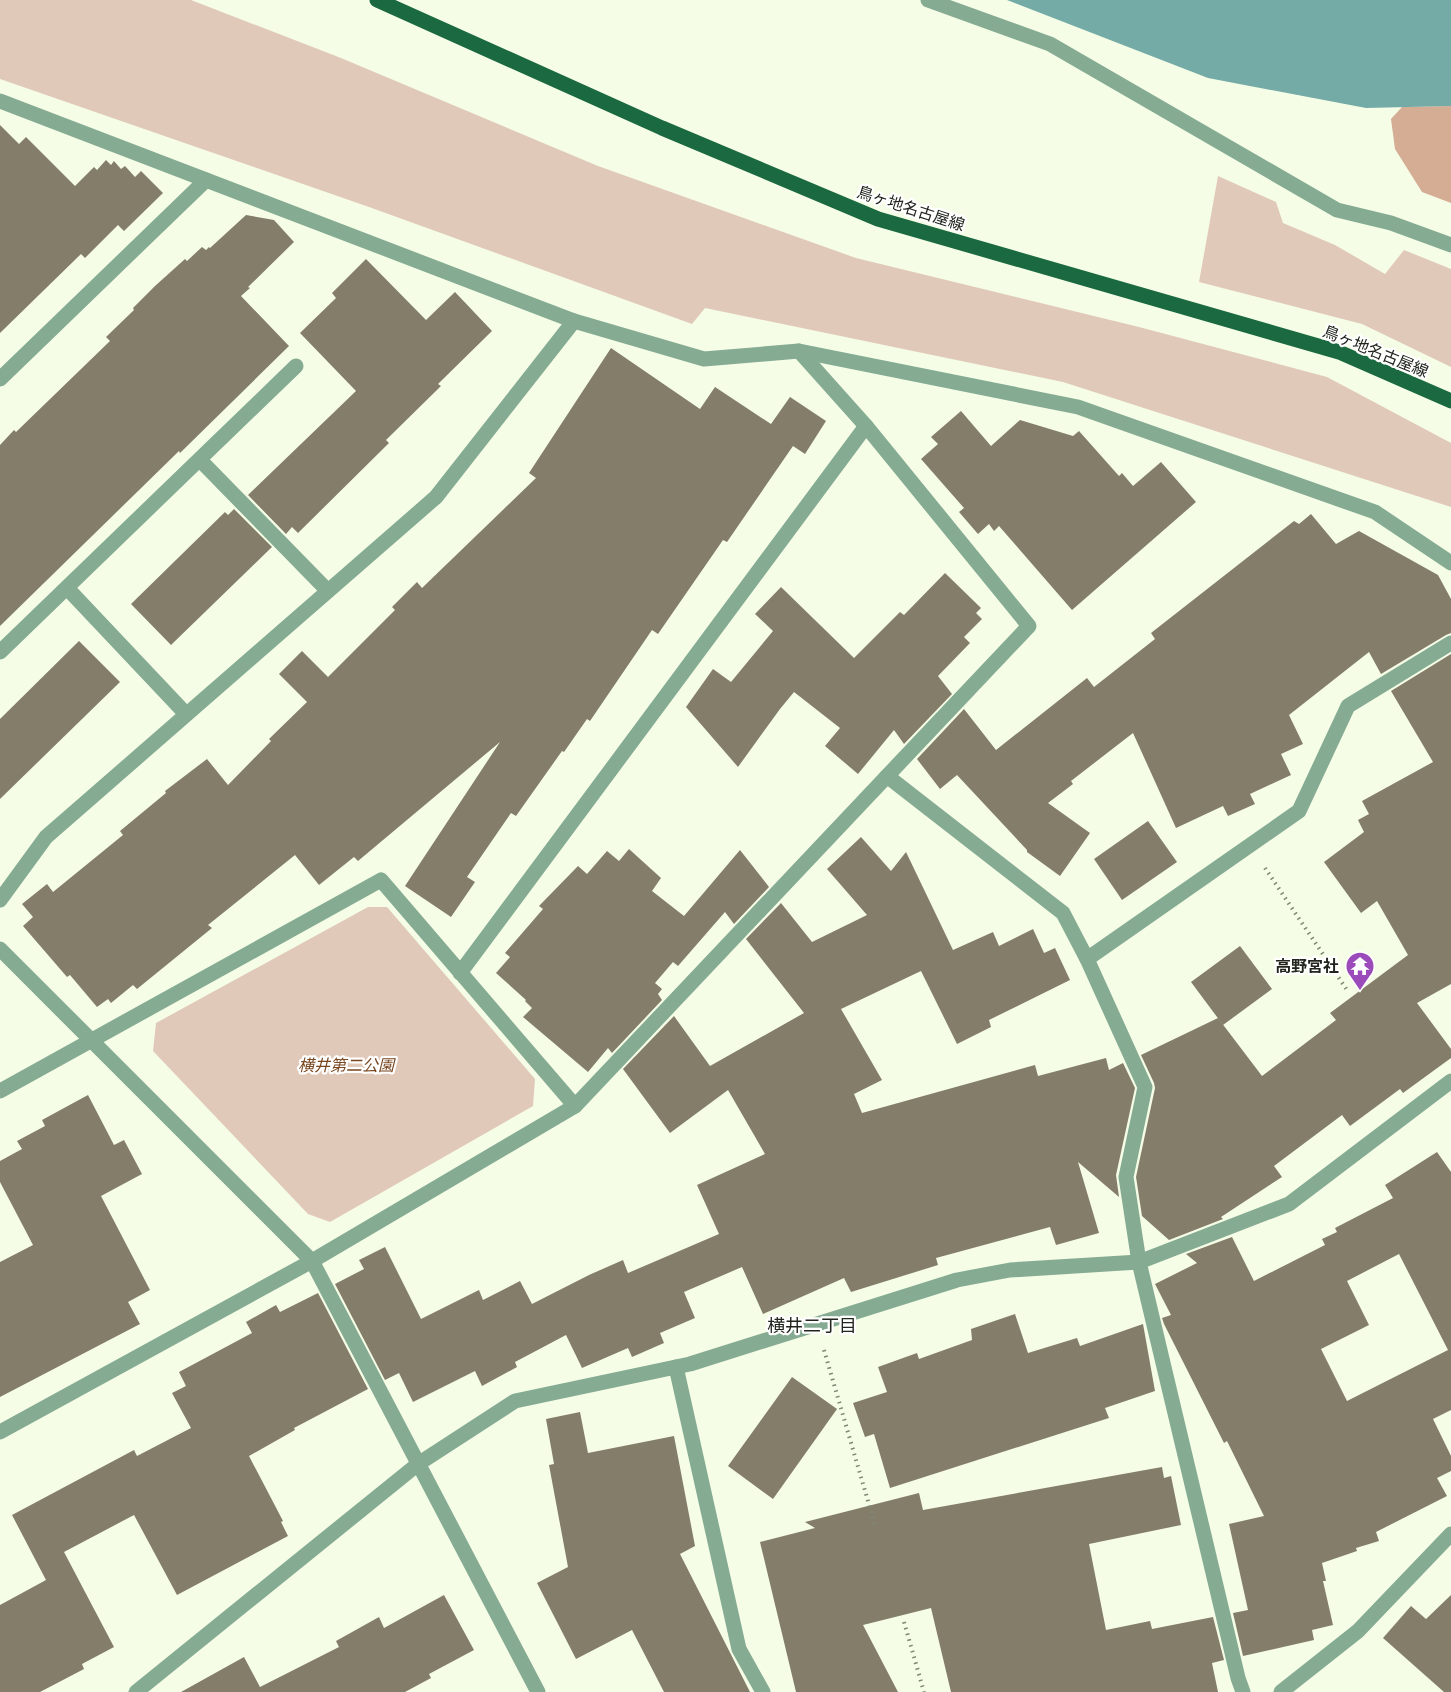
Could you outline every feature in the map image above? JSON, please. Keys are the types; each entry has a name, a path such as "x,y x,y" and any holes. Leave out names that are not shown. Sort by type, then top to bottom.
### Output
{"main road":[{"name":"鳥ヶ地名古屋線","path":"377,0 662,128 878,219 1338,352 1451,402"}],"street":[{"path":"928,0 1050,44 1337,210 1390,223 1451,245"},
{"path":"0,101 574,321 704,359 799,351 1078,407 1375,512 1451,563"},
{"path":"0,379 206,180"},
{"path":"0,900 46,837 436,497 574,321"},
{"path":"0,1432 312,1261 575,1106 1029,626 866,426 799,351"},
{"path":"0,652 296,366"},
{"path":"460,973 866,426"},
{"path":"200,460 327,591"},
{"path":"67,588 186,714"},
{"path":"1087,959 1299,811 1348,706 1451,643"},
{"path":"887,776 1064,913 1145,1088 1126,1177 1139,1262 1243,1692"},
{"path":"0,1091 381,880 575,1106"},
{"path":"0,949 312,1261 538,1692"},
{"path":"136,1692 418,1464 515,1401 690,1364 957,1280 1010,1270 1139,1262 1289,1204 1451,1081"},
{"path":"676,1367 739,1649 763,1692"},
{"path":"1281,1692 1358,1631 1451,1534"}],"path":[{"path":"1250,846 1347,990"},
{"path":"816,1324 875,1525"},
{"path":"904,1622 924,1692"}],"green space":[{"path":"0,0 191,0 341,58 598,166 856,258 1139,327 1327,377 1451,443 1451,507 1063,382 705,308 692,324 369,207 0,79"},
{"path":"1218,176 1276,202 1283,223 1335,245 1385,274 1404,250 1451,269 1451,367 1362,324 1199,282"},
{"name":"横井第二公園","path":"368,907 387,907 535,1079 533,1106 330,1222 308,1214 153,1051 156,1023"}],"shaded area":[{"path":"1451,106 1451,203 1422,192 1395,149 1391,119 1402,107"}],"water":[{"path":"1007,0 1451,0 1451,106 1366,108 1208,78"}],"building":[{"path":"0,125 19,144 26,137 75,186 94,167 97,170 106,160 111,165 114,161 121,169 125,166 135,177 141,171 163,193 124,231 118,225 85,258 81,254 0,333"},
{"path":"246,215 274,220 294,242 241,296 289,346 0,626 0,445 110,341 106,337 155,286 202,247 206,250 210,248"},
{"path":"366,259 426,320 455,292 492,331 386,440 389,443 298,533 292,527 286,534 248,495 356,391 300,333 336,298 332,293"},
{"path":"611,348 700,409 715,387 771,424 790,397 826,421 805,454 793,446 727,542 723,540 658,634 652,630 590,721 587,719 564,752 562,751 516,816 511,813 467,877 475,882 451,917 405,886 500,742 358,861 354,857 319,885 295,855 208,925 212,928 137,989 133,985 111,1003 108,999 97,1007 70,975 67,977 23,926 33,917 22,904 47,884 53,892 123,835 120,831 166,793 165,791 207,759 228,785 271,741 269,739 307,702 279,674 302,651 328,677 395,610 392,607 417,582 422,588 536,478 529,473"},
{"path":"961,411 991,446 1020,420 1073,436 1079,431 1119,476 1122,473 1133,486 1161,462 1196,502 1072,610 999,526 994,531 989,524 978,534 959,512 964,508 921,459 938,444 931,437"},
{"path":"234,509 272,547 171,645 131,604 225,512 228,515"},
{"path":"1311,514 1336,544 1359,531 1438,575 1451,599 1451,633 1381,674 1369,652 1289,715 1303,744 1281,754 1291,775 1250,794 1255,804 1228,816 1223,806 1176,828 1133,733 1071,781 1073,784 1048,803 1090,833 1060,876 1027,852 957,775 940,789 917,759 964,709 996,750 1087,678 1094,687 1155,639 1151,633 1294,521 1299,524"},
{"path":"945,573 981,608 976,613 982,619 964,637 970,643 938,676 952,694 904,744 894,730 858,774 825,746 840,728 794,692 738,767 686,707 713,669 731,682 773,631 755,614 781,587 854,658 900,612 904,615"},
{"path":"79,641 120,682 0,799 0,719"},
{"path":"1451,654 1451,984 1417,1003 1451,1049 1451,1058 1403,1093 1400,1089 1350,1126 1342,1115 1274,1166 1282,1177 1221,1217 1223,1219 1169,1240 1142,1216 1136,1177 1155,1088 1141,1055 1218,1018 1262,1076 1336,1020 1330,1013 1408,955 1377,901 1361,913 1324,862 1364,832 1358,820 1369,814 1362,801 1433,762 1391,691"},
{"path":"1148,821 1177,862 1122,900 1094,859"},
{"path":"861,837 891,871 906,852 953,950 993,932 999,946 1033,929 1044,953 1055,948 1070,980 989,1020 991,1027 957,1044 921,971 841,1009 882,1080 854,1094 862,1113 1035,1065 1038,1076 1106,1058 1109,1070 1123,1063 1135,1088 1116,1175 1119,1197 1078,1162 1099,1233 1056,1245 1050,1227 936,1258 938,1265 851,1292 844,1278 763,1314 742,1267 684,1292 695,1318 660,1333 664,1343 632,1357 628,1348 582,1368 566,1335 515,1362 517,1367 482,1386 475,1371 413,1402 399,1373 385,1380 335,1284 364,1269 359,1260 385,1247 421,1319 479,1290 483,1300 520,1281 532,1304 623,1260 628,1273 719,1234 697,1185 765,1154 728,1090 670,1133 623,1069 674,1016 710,1066 804,1013 746,939 781,903 812,942 867,915 827,869"},
{"path":"629,849 661,878 652,891 684,916 740,850 769,887 734,924 725,912 678,966 673,962 655,983 662,989 658,994 662,1000 612,1053 608,1048 588,1072 523,1017 532,1008 496,973 510,957 505,953 543,909 539,906 578,866 587,874 607,851 619,861"},
{"path":"1240,946 1272,989 1223,1025 1191,982"},
{"path":"88,1095 114,1145 124,1140 142,1174 101,1196 150,1290 128,1302 140,1324 0,1397 0,1262 33,1245 0,1182 0,1161 22,1149 17,1141 45,1126 42,1120"},
{"path":"1437,1152 1451,1172 1451,1410 1433,1419 1451,1456 1451,1471 1437,1478 1447,1496 1376,1532 1379,1541 1322,1563 1326,1581 1323,1581 1333,1625 1312,1630 1314,1640 1243,1656 1233,1613 1248,1610 1229,1524 1264,1516 1227,1441 1224,1443 1164,1324 1162,1318 1171,1315 1155,1284 1197,1263 1186,1254 1232,1237 1254,1281 1325,1245 1322,1239 1337,1232 1335,1228 1393,1198 1385,1185","holes":["1399,1254 1448,1350 1347,1401 1321,1349 1369,1325 1347,1281"]},
{"path":"318,1293 368,1389 294,1428 295,1430 249,1456 283,1521 281,1522 288,1536 177,1595 134,1515 64,1552 114,1647 82,1664 84,1669 40,1692 0,1692 0,1605 46,1580 12,1515 134,1450 137,1456 191,1428 172,1393 186,1386 179,1372 252,1333 246,1322 276,1305 280,1312"},
{"path":"1015,1314 1028,1353 1077,1338 1080,1346 1143,1324 1155,1391 1105,1408 1109,1418 890,1488 874,1434 865,1437 853,1403 887,1392 878,1367 917,1353 919,1359 972,1340 971,1329"},
{"path":"792,1377 837,1409 773,1499 728,1466"},
{"path":"580,1412 588,1453 674,1436 695,1546 680,1554 750,1692 664,1692 632,1630 576,1659 537,1583 568,1567 549,1465 554,1464 546,1419"},
{"path":"1162,1467 1164,1478 1171,1476 1181,1525 1089,1544 1106,1630 1150,1621 1152,1629 1213,1617 1224,1660 1212,1663 1218,1692 951,1692 931,1608 863,1625 898,1692 796,1692 760,1542 815,1528 805,1522 919,1493 923,1510"},
{"path":"444,1595 474,1650 429,1674 431,1678 405,1692 181,1692 244,1657 260,1687 339,1647 336,1641 379,1617 384,1628"},
{"path":"1451,1595 1451,1692 1444,1692 1383,1638 1411,1606 1426,1619"}],"place":[{"name":"高野宮社","path":"1360,992"}],"district":[{"name":"横井二丁目","path":"812,1325"}]}
